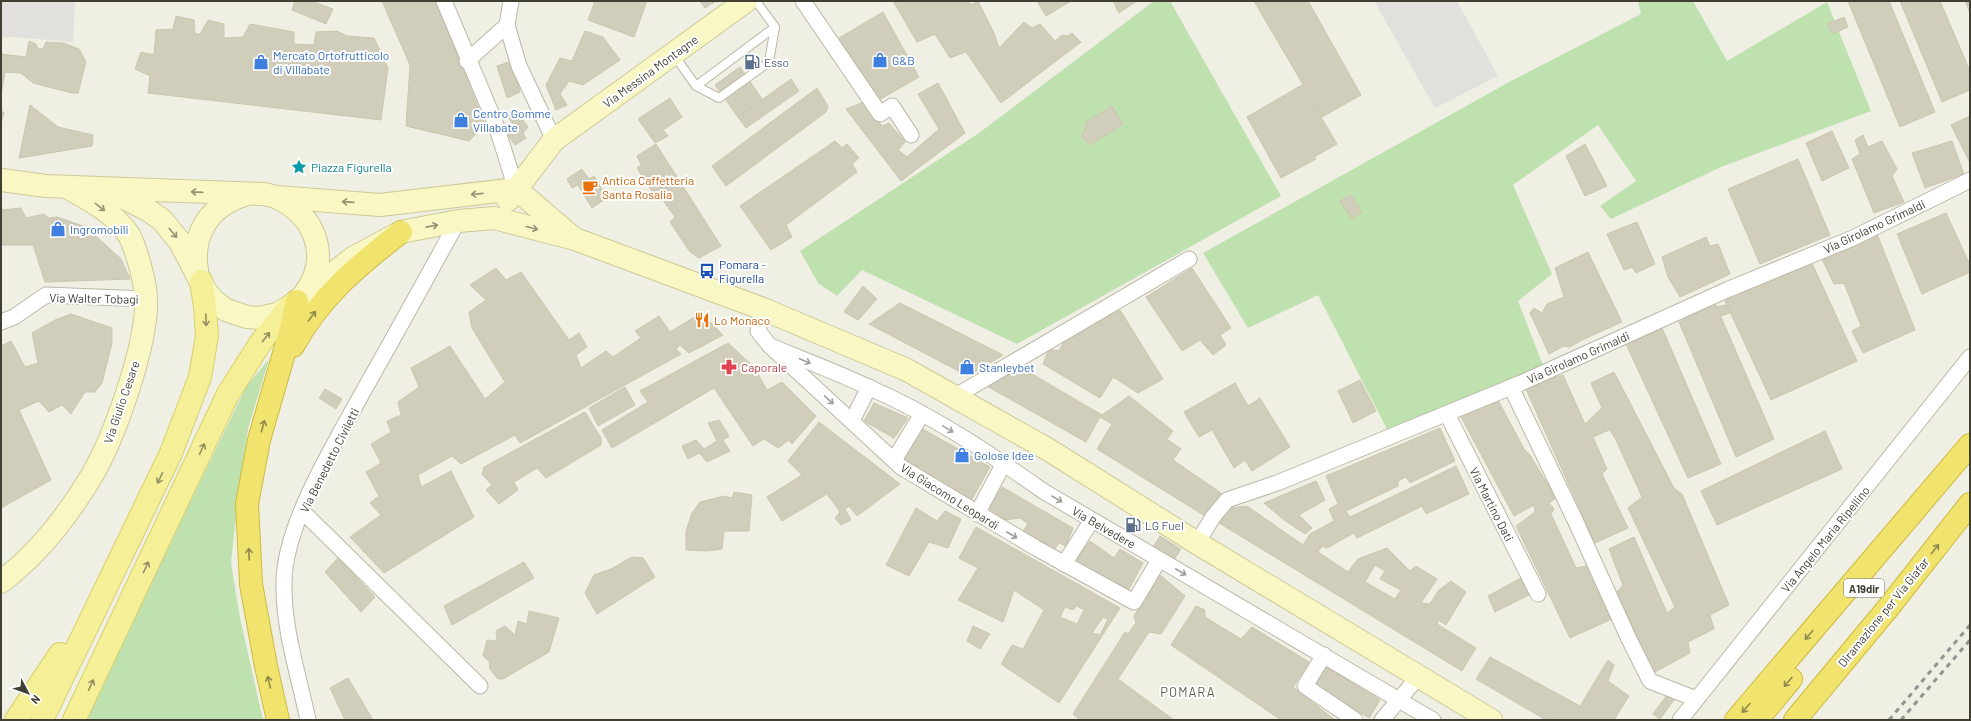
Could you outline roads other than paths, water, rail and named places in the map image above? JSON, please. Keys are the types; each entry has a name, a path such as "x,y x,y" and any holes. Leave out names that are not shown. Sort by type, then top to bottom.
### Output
{"highway":[{"path":"278,373 300,333 336,286 359,264 401,232"},
{"path":"278,720 266,666 251,584 247,504 258,440 291,330 296,302"},
{"path":"1736,720 1970,445"},
{"name":"A19dir","path":"1757,720 1816,649 1970,455"},
{"name":"Diramazione per Via Giafar","path":"1795,720 1888,608 1970,504"},
{"path":"1812,720 1888,608"}],"main road":[{"name":"Via Messina Montagne","path":"494,218 554,140 746,1"},
{"path":"1,180 57,187 270,196 291,204 303,215 312,229 317,244 318,261 315,275 296,302 261,342 228,394 74,720"},
{"path":"1,190 57,187"},
{"name":"Via Giulio Cesare","path":"1,582 24,564 62,521 92,476 112,434 132,373 144,329 146,299 137,254 129,236 112,216 95,203 57,187"},
{"path":"106,189 148,210 162,220 180,242 205,290 214,301 234,314 259,318 277,314 296,302 353,258 401,232 458,221 494,218 575,240 762,309 907,370 1049,450 1197,543 1418,678 1492,720"},
{"path":"42,720 132,537 171,453 200,377 206,336 205,306 195,258 197,238 208,218 219,207 232,199 248,194 380,205 516,190 575,240"},
{"path":"129,236 130,225 136,216 148,210"},
{"path":"16,720 51,670 132,537"}],"street":[{"path":"444,1 495,122 516,190"},
{"path":"511,1 507,25 519,66 554,140"},
{"path":"803,1 880,114 892,106 911,135"},
{"path":"468,61 507,25"},
{"name":"Via Girolamo Grimaldi","path":"1197,543 1213,517 1227,500 1277,483 1511,387 1729,289 1853,238 1970,180"},
{"name":"Via Benedetto Civiletti","path":"308,720 287,619 284,583 289,546 302,511 328,456 458,221"},
{"path":"954,397 1189,259"},
{"name":"Via Walter Tobagi","path":"1,322 14,317 46,295 146,299"},
{"name":"Via Giacomo Leopardi","path":"762,309 758,331 770,346 901,467 977,514 1134,602 1159,560"},
{"name":"Via Belvedere","path":"770,346 868,387 922,414 1004,463 1043,491 1433,720"},
{"name":"Via Angelo Maria Ripellino","path":"1680,720 1970,357"},
{"path":"852,421 868,387"},
{"path":"1511,387 1650,681 1696,699"},
{"path":"894,460 922,414"},
{"name":"Via Martino Dati","path":"1446,414 1538,594"},
{"path":"977,514 1004,463"},
{"path":"302,511 480,686"},
{"path":"1064,564 1092,520"},
{"path":"1324,655 1305,686 1355,720"},
{"path":"1382,720 1418,678"}],"lane":[{"path":"673,54 696,86 720,98 769,62 775,27 756,1"},
{"path":"696,86 775,27"}],"railway":[{"path":"1889,720 1970,625"},
{"path":"1901,720 1970,640"}],"place":[{"name":"G&B","path":"880,60"},
{"name":"Mercato Ortofrutticolo di Villabate","path":"261,62"},
{"name":"Esso","path":"752,62"},
{"name":"Centro Gomme Villabate","path":"461,120"},
{"name":"Piazza Figurella","path":"299,167"},
{"name":"Antica Caffetteria Santa Rosalia","path":"590,187"},
{"name":"Ingromobili","path":"58,229"},
{"name":"Pomara - Figurella","path":"707,271"},
{"name":"Lo Monaco","path":"702,320"},
{"name":"Caporale","path":"729,367"},
{"name":"Stanleybet","path":"967,367"},
{"name":"Golose Idee","path":"962,455"},
{"name":"LG Fuel","path":"1133,525"}],"district":[{"name":"POMARA","path":"1188,692"}]}
